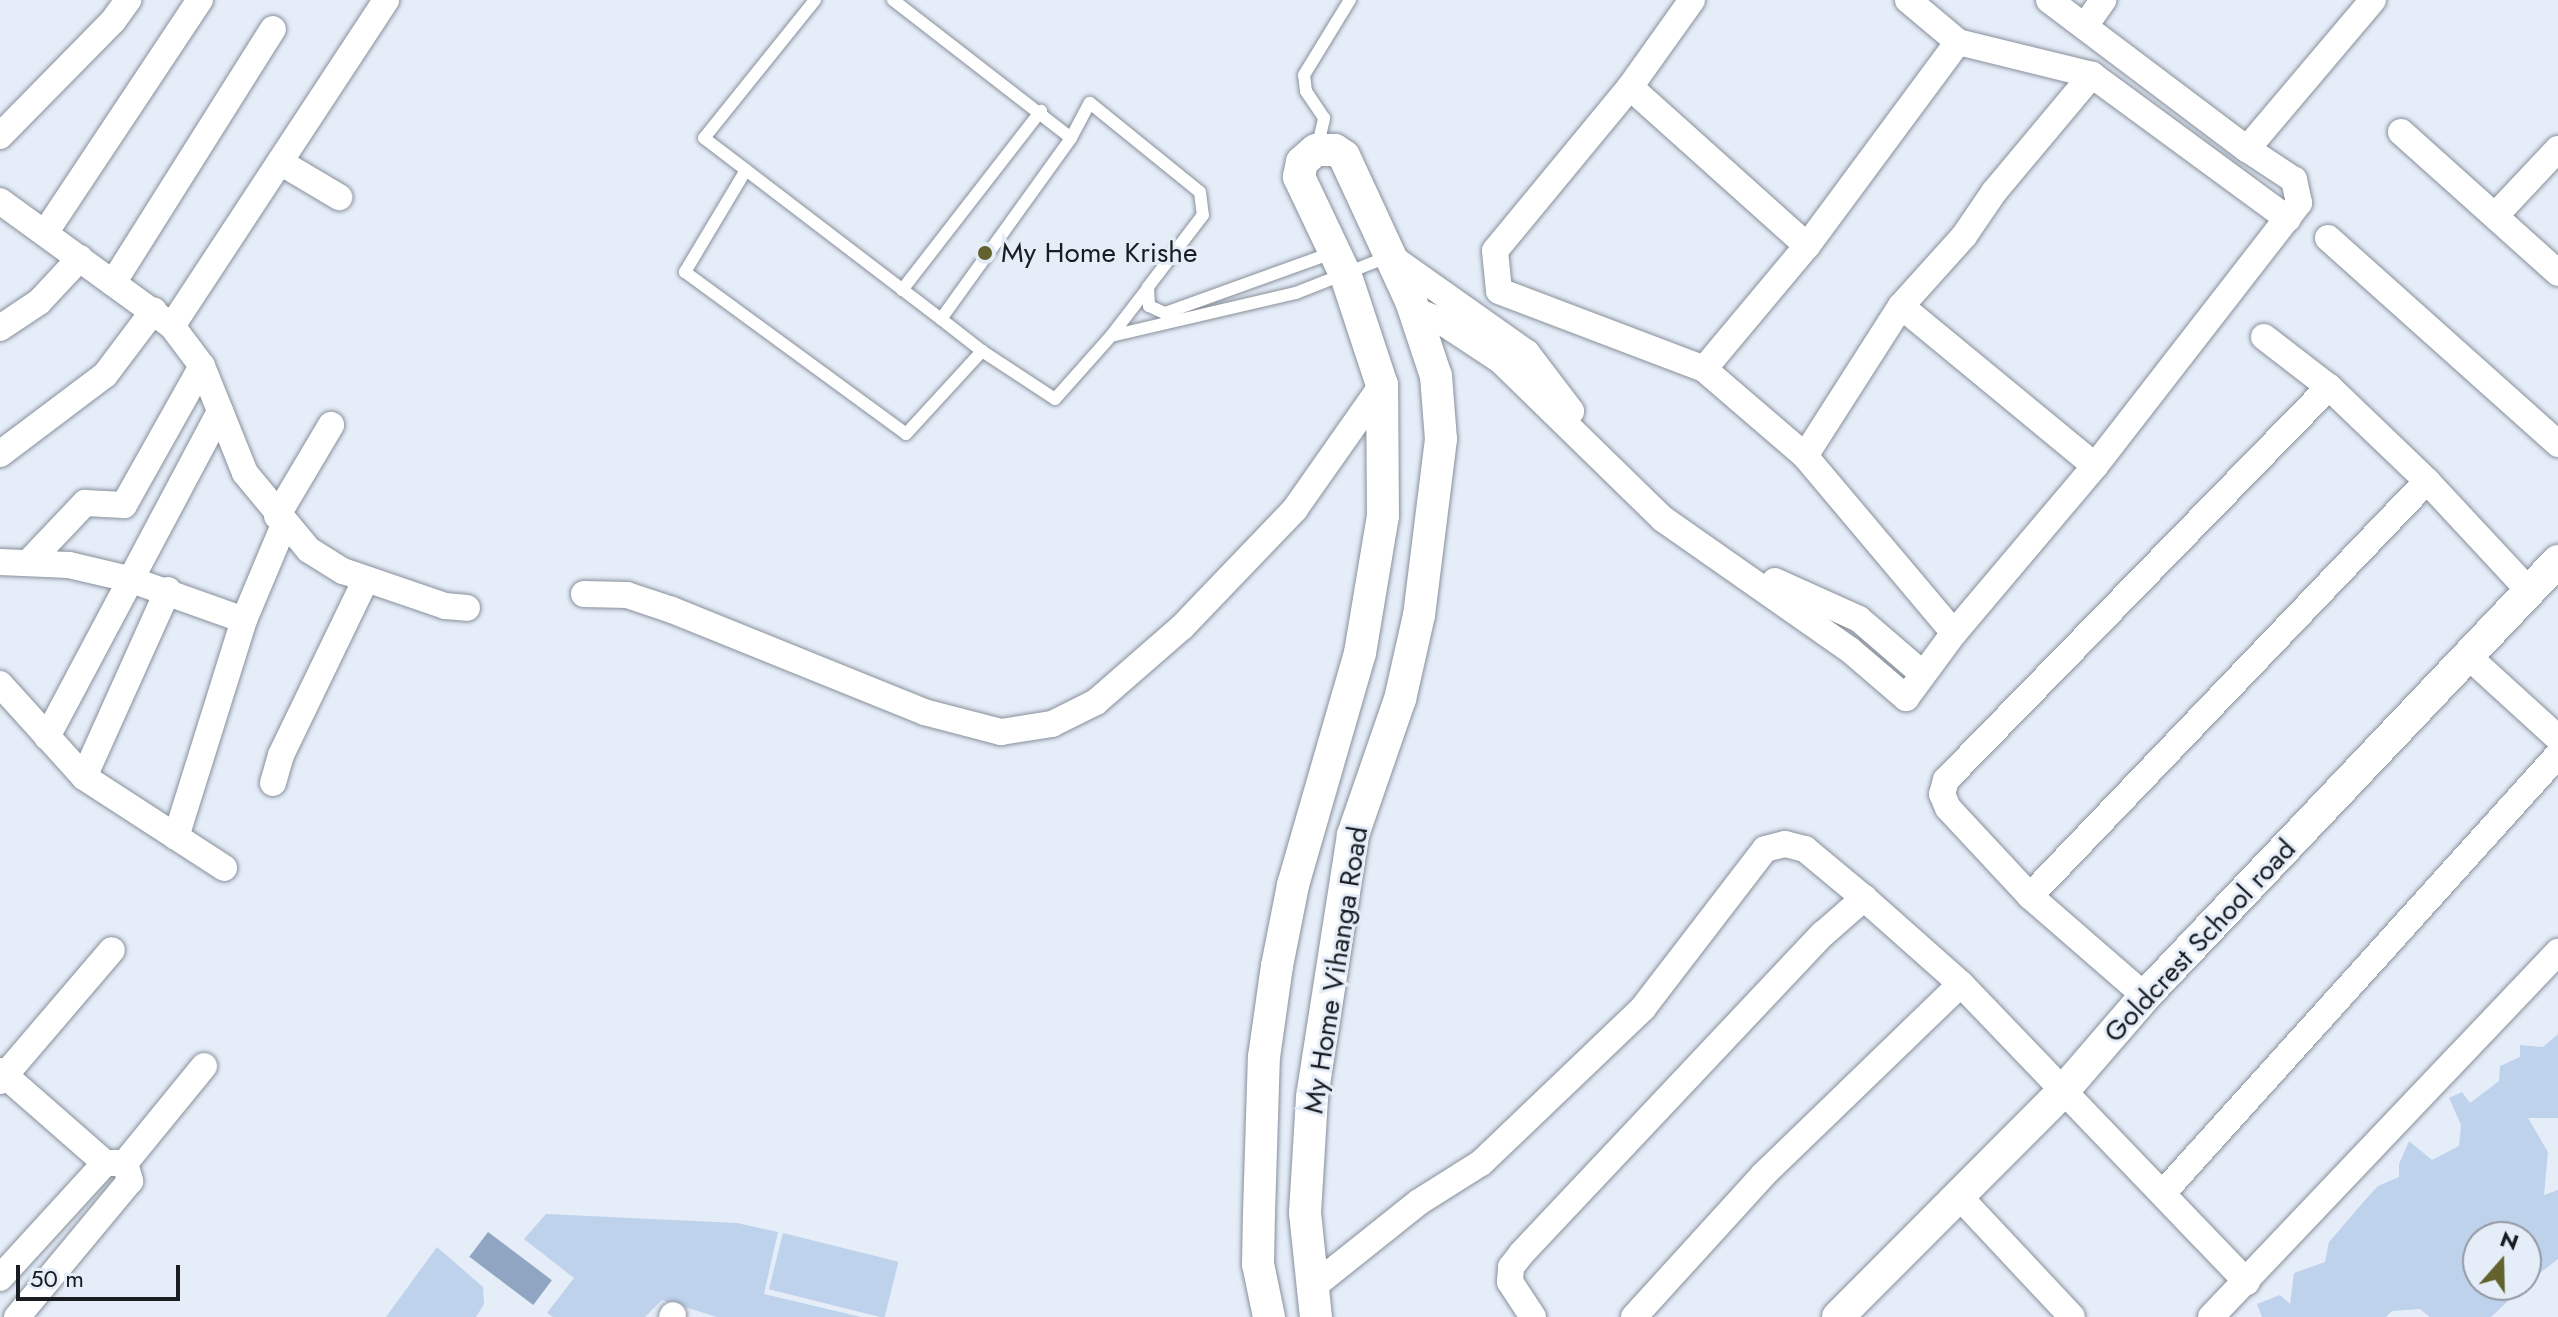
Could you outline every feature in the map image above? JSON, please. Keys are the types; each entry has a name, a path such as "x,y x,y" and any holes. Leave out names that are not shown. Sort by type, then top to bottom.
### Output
{"street":[{"path":"0,136 128,0"},
{"path":"45,233 200,0"},
{"path":"0,454 105,375 163,318 280,162 386,0"},
{"path":"1692,0 1630,87 1495,251 1499,291 1704,369 1805,456 1954,633"},
{"path":"1908,0 1958,42 2092,75 2288,219"},
{"path":"1414,310 1446,324 1500,360 1663,519 1850,650 1906,698 1954,633 2095,466 2299,203 2294,180 2247,149 2049,0"},
{"path":"2085,26 2103,0"},
{"path":"2247,149 2373,0"},
{"path":"113,283 273,29"},
{"path":"1704,369 1807,246 1958,42"},
{"path":"1805,456 1901,306 1964,236 1994,192 2092,75"},
{"path":"1630,87 1807,246"},
{"path":"2401,132 2558,273"},
{"path":"2495,216 2558,149"},
{"path":"1269,1317 1258,1264 1264,1057 1293,885 1360,653 1383,516 1382,385 1340,264 1299,177 1302,162 1316,150"},
{"name":"My Home Vihanga Road","path":"1313,1303 1305,1213 1312,1098 1353,835 1400,699 1419,615 1441,439 1436,376 1414,310 1344,156 1335,150 1316,150"},
{"path":"280,162 339,197"},
{"path":"0,201 163,318 202,366 245,473 280,520 309,550 366,579 445,606 467,608"},
{"path":"2328,238 2558,444"},
{"path":"1390,256 1527,353 1591,437 1716,545 1786,588 1859,619 1923,674"},
{"path":"0,328 39,302 80,258"},
{"path":"1901,306 2095,466"},
{"path":"2264,337 2329,387 2427,481 2530,592"},
{"path":"28,563 85,503 124,505 202,366"},
{"path":"584,594 627,595 672,610 924,712 1001,732 1052,724 1096,702 1182,627 1295,509 1382,385"},
{"path":"2145,996 2030,896 1948,808 1942,794 1946,780 2329,387"},
{"path":"47,737 220,411"},
{"path":"176,837 244,620 280,520 331,425"},
{"path":"2030,896 2427,481"},
{"name":"Goldcrest School road","path":"1838,1317 1957,1194 2064,1090 2145,996 2558,561"},
{"path":"0,562 69,565 129,579 168,590 244,620"},
{"path":"273,783 281,755 366,579"},
{"path":"84,777 168,590"},
{"path":"2469,657 2558,738"},
{"path":"0,684 84,777 224,868"},
{"path":"2163,1193 2558,755"},
{"path":"1313,1303 1419,1202 1481,1163 1633,1018 1765,849 1785,844 1805,849 1961,984 2247,1282"},
{"path":"1533,1317 1510,1282 1511,1267 1521,1254 1823,934 1864,898"},
{"path":"17,1317 130,1181 115,1163 2,1076 112,950"},
{"path":"2211,1317 2558,952"},
{"path":"1634,1317 1763,1175 1961,984"},
{"path":"0,1278 115,1163 204,1066"},
{"path":"1957,1194 2054,1311"}],"lane":[{"path":"815,0 704,138 982,351 1055,399 1111,336 1203,215 1200,192 1090,103 1071,138 941,319"},
{"path":"893,0 1041,111 1071,138"},
{"path":"1316,150 1324,118 1306,91 1304,75 1350,0"},
{"path":"902,290 1041,111"},
{"path":"746,170 685,272 906,434 982,351"},
{"path":"1148,287 1149,306 1165,313 1340,264 1390,256"},
{"path":"1111,336 1296,293 1340,264"}],"shaded area":[{"path":"2558,1034 2558,1118 2528,1118 2548,1152 2544,1195 2558,1190 2558,1259 2542,1272 2542,1221 2462,1221 2462,1301 2508,1301 2491,1317 2430,1317 2420,1309 2392,1311 2386,1317 2262,1317 2257,1304 2280,1295 2290,1304 2294,1273 2325,1262 2329,1242 2366,1199 2378,1186 2399,1177 2399,1164 2409,1141 2432,1160 2459,1146 2461,1125 2449,1098 2462,1092 2470,1103 2499,1081 2500,1066 2520,1057 2520,1045 2543,1047"},
{"path":"546,1214 737,1223 778,1232 764,1294 861,1317 717,1317 662,1300 645,1317 553,1317 547,1313 574,1278 524,1239"},
{"path":"488,1232 552,1280 533,1305 469,1257"},
{"path":"783,1233 898,1262 885,1317 769,1289"},
{"path":"437,1247 483,1287 484,1304 476,1317 386,1317"}],"place":[{"name":"My Home Krishe","path":"985,253"}]}
